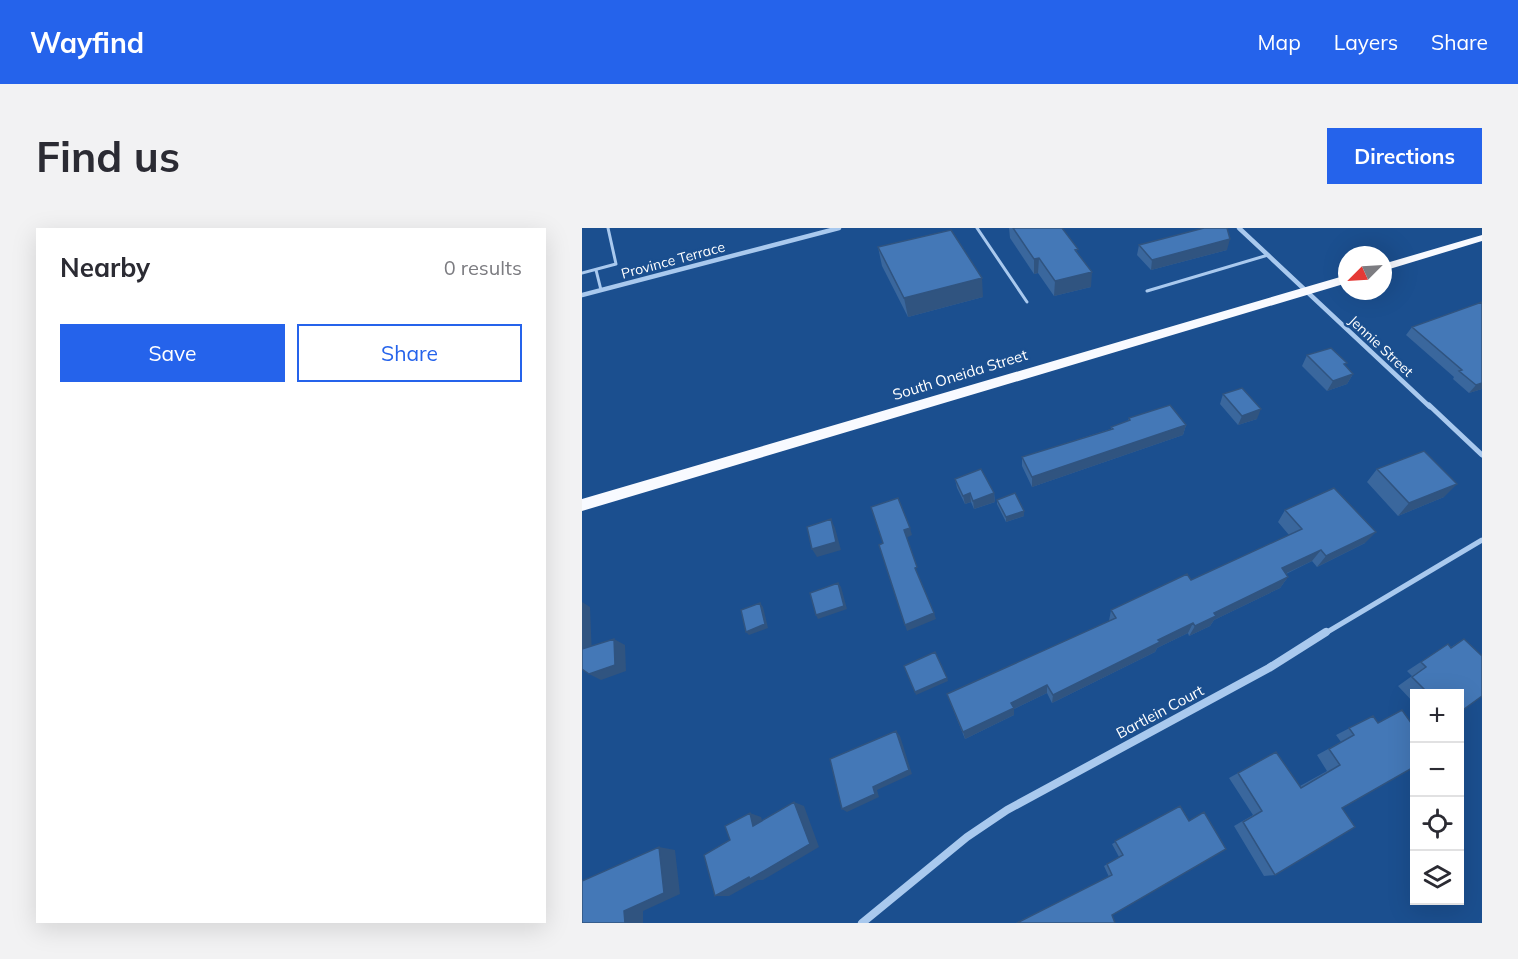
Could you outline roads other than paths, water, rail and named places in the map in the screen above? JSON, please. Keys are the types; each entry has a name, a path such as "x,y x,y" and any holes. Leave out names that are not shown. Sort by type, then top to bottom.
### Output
{"highway":[{"path":"1392,265 1482,238"},
{"name":"South Oneida Street","path":"582,505 1338,282"}],"street":[{"name":"Province Terrace","path":"582,295 839,228"},
{"name":"Jennie Street","path":"1239,228 1482,455"},
{"name":"Bartlein Court","path":"862,923 967,837 1007,810 1269,668 1377,600 1482,540"}],"lane":[{"path":"582,273 616,264 608,228"},
{"path":"977,228 1027,302"},
{"path":"1147,291 1268,255"},
{"path":"596,270 601,290"}]}
